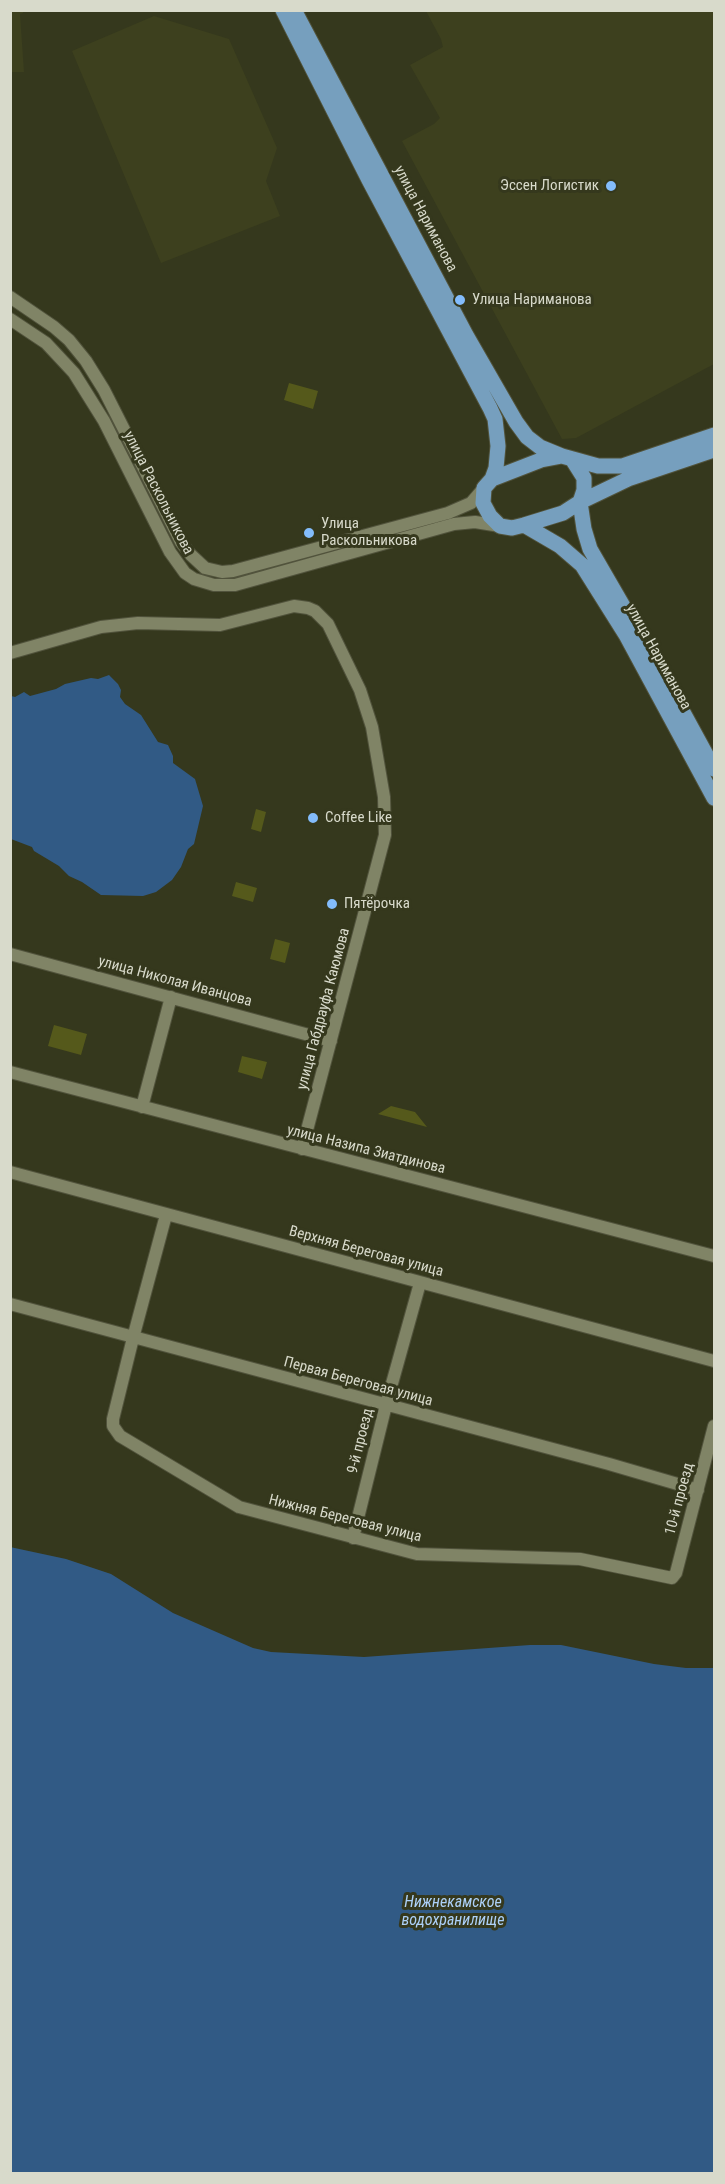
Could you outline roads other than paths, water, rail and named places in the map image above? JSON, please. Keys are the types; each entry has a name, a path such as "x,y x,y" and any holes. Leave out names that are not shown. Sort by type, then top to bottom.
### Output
{"main road":[{"name":"улица Нариманова","path":"283,10 369,180 495,419 498,446 496,468 488,484"},
{"name":"улица Нариманова","path":"294,10 461,326 516,422 527,437 540,447 567,457 584,478 584,490 580,502 590,549 714,768"},
{"path":"714,435 622,466 598,466 567,457 532,463 488,484 483,502 490,516 500,525 512,528 563,513 580,502 628,479 714,450"},
{"name":"улица Нариманова","path":"524,525 560,546 582,566 595,583 626,634 714,798"}],"street":[{"name":"улица Раскольникова","path":"10,297 54,327 69,340 86,361 104,390 181,542 205,568 222,572 233,571 448,513 471,503 488,484"},
{"name":"улица Раскольникова","path":"10,319 46,343 74,373 104,422 170,552 185,573 194,579 214,585 235,585 454,524 475,522 500,525"},
{"name":"улица Габдрауфа Каюмова","path":"10,654 113,625 138,623 220,625 294,606 315,611 328,624 353,674 375,739 384,797 385,824 384,843 302,1149"},
{"name":"улица Николая Иванцова","path":"11,957 171,997 331,1041"},
{"path":"142,1107 171,997"},
{"name":"улица Назипа Зиатдинова","path":"10,1072 714,1256"},
{"name":"Верхняя Береговая улица","path":"10,1172 714,1361"},
{"path":"133,1338 166,1215"},
{"name":"9-й проезд","path":"353,1538 386,1405 420,1283"},
{"name":"Первая Береговая улица","path":"10,1304 698,1490"},
{"name":"Нижняя Береговая улица","path":"133,1338 113,1426 120,1436 240,1507 417,1554 579,1559 672,1578"},
{"name":"10-й проезд","path":"672,1578 676,1573 714,1426"}],"water":[{"path":"109,675 118,684 121,690 120,697 125,704 141,715 158,742 168,745 173,756 173,763 195,779 203,806 194,844 188,849 181,867 172,880 156,892 143,896 101,895 69,876 59,866 34,851 32,847 11,839 11,696 15,697 24,692 30,696 56,689 65,684"},
{"name":"Нижнекамское водохранилище","path":"10,1547 66,1559 111,1574 173,1613 253,1648 271,1652 364,1657 530,1645 561,1645 654,1664 686,1668 714,1668 714,2173 11,2173"}],"place":[{"name":"Эссен Логистик","path":"611,186"},
{"name":"Улица Нариманова","path":"460,300"},
{"name":"Улица Раскольникова","path":"309,533"},
{"name":"Coffee Like","path":"313,818"},
{"name":"Пятёрочка","path":"332,904"}]}
